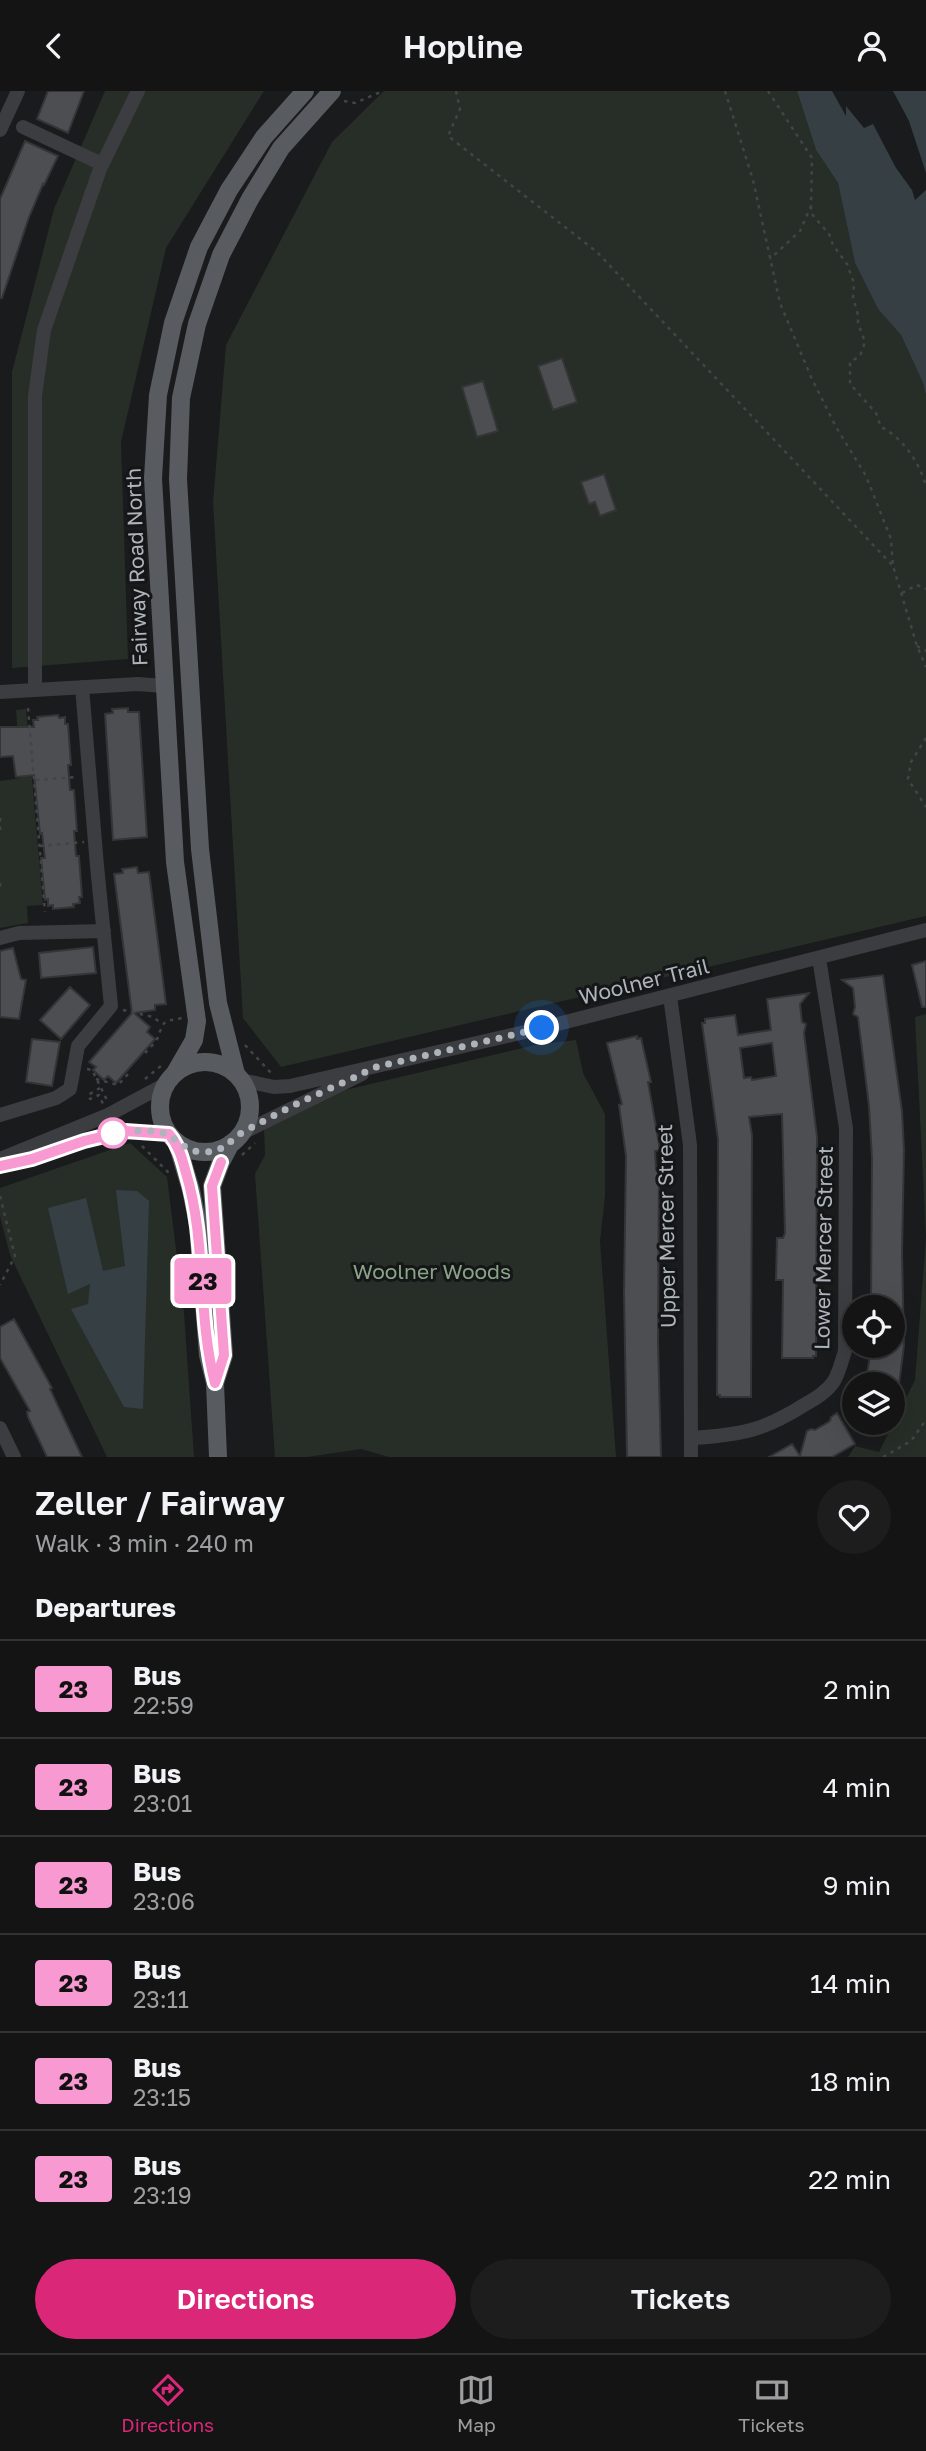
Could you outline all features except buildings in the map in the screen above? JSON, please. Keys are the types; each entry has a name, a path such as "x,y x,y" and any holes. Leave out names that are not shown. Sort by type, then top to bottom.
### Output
{"main road":[{"name":"Fairway Road North","path":"169,1072 194,1040 197,1021 175,862 164,686 153,478 158,395 173,323 200,247 229,190 264,137 305,91"},
{"path":"215,1383 224,1355 212,1186 221,1162 237,1145 247,1122 250,1106 248,1095 238,1077 218,1003 200,849 178,479 181,398 198,324 221,255 250,199 281,148 338,96"},
{"path":"218,1457 215,1383 208,1355 197,1217 173,1139 161,1117 160,1104 169,1072 187,1065 204,1062 221,1065 238,1077"},
{"path":"173,1139 199,1152 237,1145"}],"street":[{"path":"0,130 18,91"},
{"path":"35,690 35,396 44,330 102,165 138,91"},
{"path":"23,127 102,165"},
{"path":"0,692 164,686"},
{"path":"0,1115 56,1098 70,1089 78,1046 111,1006 82,687"},
{"name":"Woolner Trail","path":"238,1077 274,1087 290,1086 670,996 926,930"},
{"path":"0,938 19,933 104,931"},
{"name":"Lower Mercer Street","path":"692,1438 763,1428 781,1420 818,1397 834,1381 845,1351 846,1128 819,958"},
{"name":"Upper Mercer Street","path":"670,996 690,1145 691,1457"},
{"name":"Woolner Trail","path":"237,1145 318,1094 372,1068"},
{"path":"0,1159 108,1115 169,1072"},
{"path":"0,1166 125,1131 173,1139"},
{"path":"0,1429 14,1457"}],"path":[{"path":"338,96 355,103 383,91"},
{"path":"456,91 460,109 448,136 597,252 894,566"},
{"path":"725,91 753,180 780,303 811,377 836,427 866,476 891,539 894,566 917,646 926,667"},
{"path":"768,91 812,159 811,213 830,234 833,245 847,264 854,283 853,297 860,332 865,342 860,356 850,362 850,384 877,413 881,427 894,433 905,447 926,487"},
{"path":"770,259 800,231 811,206"},
{"path":"902,593 917,585 926,590"},
{"path":"917,646 926,651"},
{"path":"28,708 46,912"},
{"path":"926,738 911,762 908,779 926,807"},
{"path":"34,781 81,777"},
{"path":"0,818 0,835"},
{"path":"40,846 87,842"},
{"path":"0,883 0,890"},
{"path":"111,1006 153,1017 162,1024"},
{"path":"145,1053 157,1039 162,1024 183,1018"},
{"path":"245,1045 276,1078"},
{"path":"82,1068 92,1070 100,1088 106,1104 99,1095 90,1099 88,1095 100,1088"},
{"path":"96,1079 118,1085 130,1072"},
{"path":"144,1080 169,1072"},
{"path":"237,1145 263,1137"},
{"path":"136,1140 176,1180"},
{"path":"0,1196 15,1256 0,1285"},
{"path":"883,1457 911,1441 926,1420"}],"green space":[{"path":"105,91 264,91 166,248 121,442 128,659 12,668 12,372 54,209"},
{"path":"384,91 797,91 816,150 838,183 855,263 878,309 901,335 923,383 926,396 926,916 281,1067 243,1018 213,502 226,345 332,142"},
{"path":"26,709 43,905 27,906 28,923 0,928 0,781 21,778 16,710"},
{"path":"926,1014 926,1237 915,1017"},
{"name":"Woolner Woods","path":"576,1040 583,1073 605,1114 605,1196 600,1241 616,1457 389,1457 361,1449 307,1457 275,1457 255,1174 265,1155 264,1127 286,1104 535,1045"},
{"path":"130,1143 167,1177 184,1313 194,1457 107,1457 10,1255 0,1216 0,1188"},
{"path":"926,1237 926,1457 848,1457 855,1446 879,1452 888,1435 905,1435 905,1400 915,1380"}],"shaded area":[{"path":"797,91 832,91 846,116 846,106 864,128 873,124 896,168 912,190 915,200 926,190 926,396 923,383 901,335 878,309 855,263 838,183 816,150"},
{"path":"893,91 926,91 926,173 909,121"},
{"path":"116,1190 137,1191 149,1201 143,1409 124,1407 71,1309 88,1304 90,1284 68,1294 48,1208 86,1198 103,1271 125,1266"}],"bus line":[{"name":"23","path":"0,1166 125,1131 169,1134 177,1143 196,1210 208,1355 215,1383 224,1355 212,1186 221,1162"}],"route":[{"path":"113,1133 137,1130 169,1134 187,1149 199,1152 222,1149 242,1133 292,1106 372,1068 542,1028"}]}
